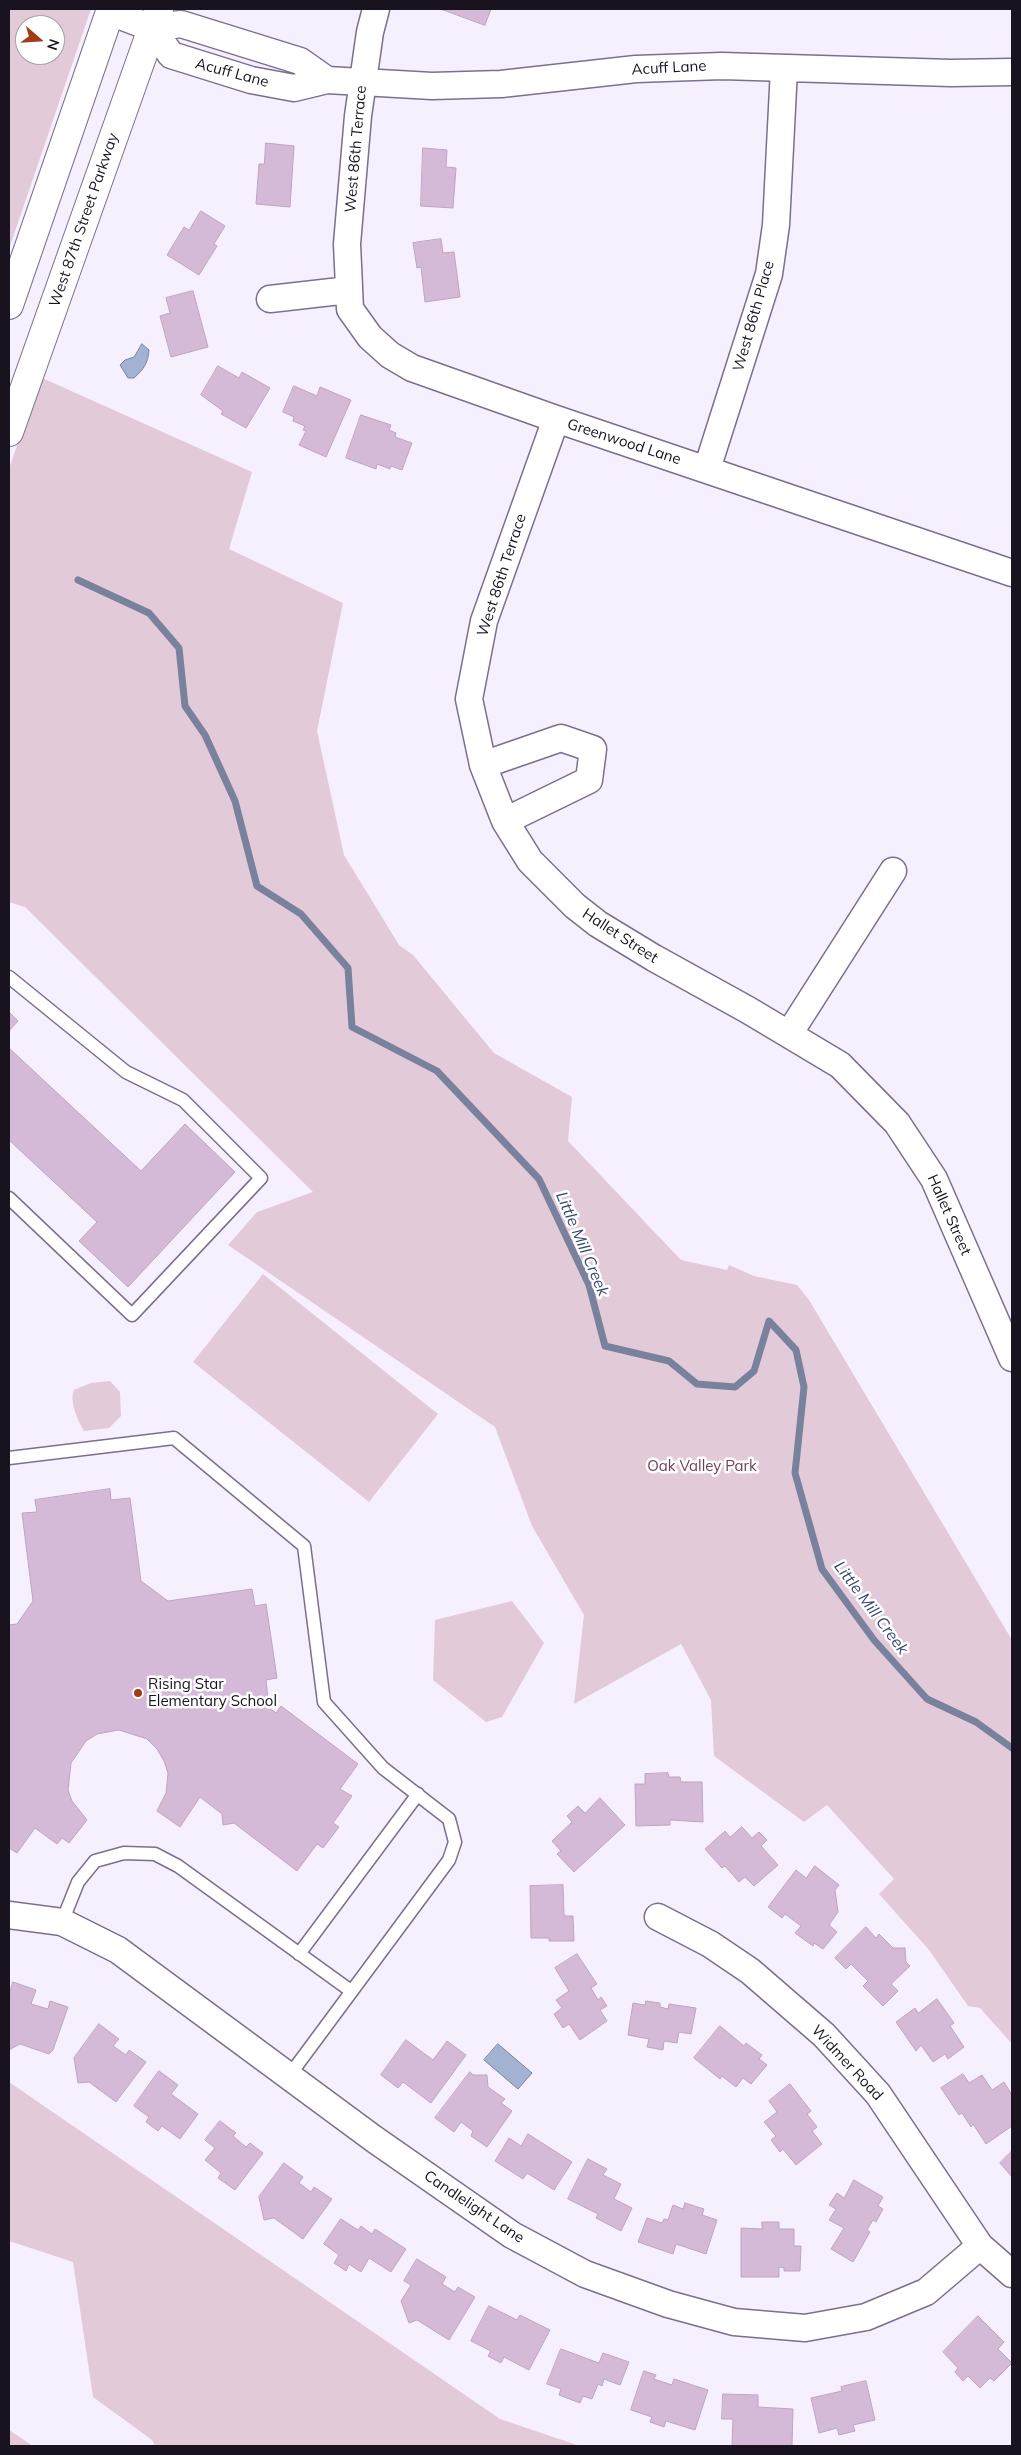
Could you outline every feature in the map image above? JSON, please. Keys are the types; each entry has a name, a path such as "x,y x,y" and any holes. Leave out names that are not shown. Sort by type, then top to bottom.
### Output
{"main road":[{"path":"9,305 108,10"},
{"name":"West 87th Street Parkway","path":"9,432 155,18"}],"street":[{"name":"West 86th Terrace","path":"349,290 347,244 362,83 370,32 376,9"},
{"name":"Acuff Lane","path":"108,10 181,24 300,62 327,80 362,83 500,84 636,69 722,66 951,73 1012,72"},
{"name":"West 86th Place","path":"707,469 769,274 776,225 784,69"},
{"name":"Greenwood Lane","path":"349,290 350,309 370,337 390,355 412,368 556,419 1012,573"},
{"path":"270,298 349,290"},
{"name":"West 86th Terrace","path":"505,821 483,765 469,699 484,621 556,419"},
{"path":"483,765 561,738 593,749 589,780 505,821"},
{"name":"Hallet Street","path":"505,821 530,861 575,906 598,924 840,1065 897,1123 934,1179 1012,1358"},
{"path":"789,1034 893,871"},
{"name":"Candlelight Lane","path":"9,1915 62,1922 118,1950 374,2139 512,2235 585,2274 668,2304 734,2322 805,2328 866,2317 926,2292 980,2246"},
{"name":"Widmer Road","path":"658,1917 710,1944 750,1971 824,2036 878,2094 980,2246 1012,2274"}],"lane":[{"path":"9,977 126,1072 183,1100 261,1178 132,1315 9,1198"},
{"path":"9,1458 174,1438 182,1444 304,1546 324,1702 383,1768 449,1819 455,1842 449,1860 289,2076"},
{"path":"299,1954 418,1794"},
{"path":"62,1922 78,1882 95,1861 124,1853 155,1854 178,1866 351,1991"}],"green space":[{"path":"9,9 91,9 9,249"},
{"name":"Oak Valley Park","path":"40,377 252,472 229,549 343,603 317,731 344,855 399,945 413,955 494,1053 572,1097 568,1141 681,1260 727,1270 729,1265 754,1276 797,1285 809,1300 1012,1640 1012,2044 980,2008 968,2006 929,1950 879,1894 894,1879 827,1805 804,1822 714,1756 711,1700 681,1644 574,1704 584,1615 532,1526 495,1427 228,1245 257,1212 313,1192 25,907 9,902 9,469"},
{"path":"263,1274 438,1414 369,1502 193,1362"},
{"path":"110,1381 120,1392 121,1416 109,1428 84,1431 73,1405 74,1390 91,1383"},
{"path":"512,1601 544,1643 502,1717 486,1722 433,1680 435,1620"},
{"path":"9,2082 500,2419 580,2446 155,2446 152,2440 93,2397 73,2262 9,2241"},
{"path":"9,2430 33,2446 9,2446"}],"water":[{"path":"142,344 149,350 148,359 143,369 134,378 128,378 120,365 125,360 134,357"},
{"path":"498,2044 532,2073 518,2089 484,2060"}],"building":[{"path":"441,9 491,9 485,25"},
{"path":"266,143 294,146 290,207 256,204 259,164 264,164"},
{"path":"423,148 447,150 446,167 456,168 453,208 421,206"},
{"path":"201,211 225,226 214,244 217,246 199,275 167,255 184,227 189,230"},
{"path":"441,239 443,253 454,252 460,297 425,302 421,267 417,268 413,243"},
{"path":"193,291 208,347 171,357 160,316 170,313 166,298"},
{"path":"218,366 239,378 242,372 270,388 246,428 221,414 223,411 201,395"},
{"path":"294,386 317,396 320,387 351,400 326,457 299,445 306,431 303,430 305,426 293,421 294,417 283,412"},
{"path":"361,415 391,425 389,430 396,433 395,437 412,443 402,470 391,466 390,469 377,464 376,469 346,458"},
{"path":"9,1012 18,1021 9,1031"},
{"path":"9,1048 141,1171 185,1124 235,1172 128,1287 79,1241 97,1222 9,1140"},
{"name":"Rising Star Elementary School","path":"110,1489 111,1500 130,1498 141,1581 168,1601 252,1589 255,1606 266,1604 277,1678 266,1680 269,1708 276,1713 281,1706 358,1764 340,1789 352,1796 333,1823 339,1827 323,1848 317,1844 297,1871 234,1823 223,1825 222,1814 200,1797 180,1827 157,1811 166,1793 168,1773 164,1761 157,1749 147,1739 119,1730 97,1734 86,1741 71,1763 68,1790 72,1801 87,1820 69,1843 62,1838 57,1844 35,1828 17,1853 9,1848 9,1625 17,1624 33,1601 22,1513 37,1512 35,1500"},
{"path":"668,1773 669,1777 680,1777 681,1782 702,1782 703,1822 670,1820 670,1825 636,1826 635,1784 645,1784 645,1774"},
{"path":"600,1798 625,1825 574,1872 557,1854 561,1851 552,1841 572,1822 567,1816 578,1806 585,1813"},
{"path":"742,1827 752,1838 759,1832 767,1840 761,1846 778,1865 754,1886 745,1877 739,1882 725,1866 722,1868 705,1849 725,1831 730,1837"},
{"path":"815,1866 839,1885 835,1890 838,1912 829,1925 837,1932 823,1949 814,1943 813,1946 795,1933 801,1926 785,1914 782,1918 768,1907 796,1870 806,1878"},
{"path":"563,1885 564,1916 573,1916 574,1941 549,1941 549,1938 531,1938 530,1886"},
{"path":"866,1927 876,1938 879,1934 893,1948 905,1948 906,1962 910,1966 891,1984 898,1991 883,2006 863,1986 868,1981 851,1964 846,1969 835,1958"},
{"path":"577,1954 597,1984 591,1988 598,2000 601,1997 607,2006 600,2010 607,2021 580,2040 569,2024 563,2028 554,2014 562,2008 556,2000 569,1991 555,1968"},
{"path":"13,1982 36,1990 31,2004 48,2009 50,2001 68,2007 53,2050 49,2054 20,2044 9,2050 9,1996"},
{"path":"937,1999 954,2023 950,2026 964,2047 948,2059 945,2054 933,2062 921,2045 916,2051 896,2022 915,2008 918,2013"},
{"path":"646,2001 660,2003 660,2007 668,2009 669,2004 696,2008 691,2034 679,2032 677,2043 664,2041 663,2050 647,2047 649,2039 628,2035 633,2003 645,2005"},
{"path":"99,2024 119,2039 113,2046 126,2055 129,2050 146,2062 116,2102 89,2082 78,2083 74,2058"},
{"path":"720,2026 744,2046 746,2043 762,2055 759,2059 767,2065 751,2084 743,2078 736,2087 722,2076 720,2079 694,2058"},
{"path":"406,2040 433,2060 447,2041 466,2055 431,2103 403,2082 398,2088 381,2075"},
{"path":"159,2071 178,2085 171,2094 198,2114 180,2139 162,2126 158,2131 146,2122 149,2117 134,2106"},
{"path":"470,2072 473,2075 487,2075 488,2087 505,2099 501,2103 512,2111 487,2147 471,2136 473,2131 461,2122 454,2132 435,2118"},
{"path":"963,2074 969,2083 982,2075 992,2090 1004,2082 1012,2095 1012,2126 986,2144 973,2124 971,2127 962,2113 959,2115 941,2088"},
{"path":"790,2084 811,2111 807,2114 817,2127 812,2131 822,2144 796,2165 783,2149 780,2152 771,2140 776,2136 764,2122 777,2112 769,2101"},
{"path":"220,2121 236,2133 233,2136 246,2147 250,2143 263,2153 235,2190 218,2178 221,2173 205,2160 215,2148 205,2140"},
{"path":"528,2134 572,2162 554,2190 527,2173 523,2179 495,2161 509,2138 521,2146"},
{"path":"1012,2151 1012,2177 1000,2163"},
{"path":"588,2159 607,2169 603,2175 621,2184 614,2199 632,2208 621,2231 596,2218 598,2214 568,2199"},
{"path":"284,2163 303,2177 299,2183 311,2192 314,2187 332,2199 303,2239 274,2218 264,2220 259,2197"},
{"path":"854,2180 883,2197 878,2206 883,2209 876,2222 873,2220 867,2230 870,2232 853,2262 831,2249 844,2228 829,2220 836,2209 829,2205 837,2193 844,2198"},
{"path":"685,2203 704,2209 702,2215 717,2220 706,2254 676,2244 673,2254 638,2242 647,2218 662,2223 664,2219 668,2220 673,2205 683,2209"},
{"path":"341,2219 358,2230 361,2226 372,2234 375,2229 406,2249 391,2272 369,2258 361,2272 349,2264 346,2271 334,2263 339,2255 324,2244"},
{"path":"762,2222 779,2222 779,2229 794,2229 794,2246 801,2246 800,2271 784,2271 784,2268 779,2267 779,2277 741,2277 741,2228 762,2229"},
{"path":"417,2259 446,2277 442,2284 455,2292 458,2287 475,2297 449,2340 417,2320 409,2323 401,2301 411,2285 404,2281"},
{"path":"489,2306 517,2320 520,2315 550,2330 529,2370 504,2357 501,2363 488,2356 491,2351 471,2341"},
{"path":"978,2316 1004,2342 998,2349 1012,2363 994,2381 990,2378 980,2388 968,2376 963,2381 955,2372 958,2368 943,2352"},
{"path":"561,2349 599,2363 603,2353 629,2362 620,2385 604,2379 602,2386 598,2384 592,2399 583,2396 580,2403 559,2395 561,2389 547,2384"},
{"path":"644,2371 656,2375 654,2379 672,2385 674,2379 708,2390 695,2430 666,2421 664,2427 650,2422 652,2417 631,2410"},
{"path":"866,2381 875,2420 853,2425 855,2431 839,2435 837,2428 819,2433 811,2398 842,2391 841,2387"},
{"path":"723,2394 758,2395 758,2407 793,2409 792,2446 732,2446 733,2419 722,2419"}],"waterway":[{"name":"Little Mill Creek","path":"78,580 149,613 179,648 185,706 205,735 235,801 257,886 301,914 348,968 352,1027 437,1071 539,1179 589,1285 605,1346 669,1361 697,1384 735,1387 754,1371 769,1321 796,1350 804,1387 795,1473 822,1569 874,1640 927,1699 976,1722 1012,1748"}],"place":[{"name":"Rising Star Elementary School","path":"138,1693"}]}
